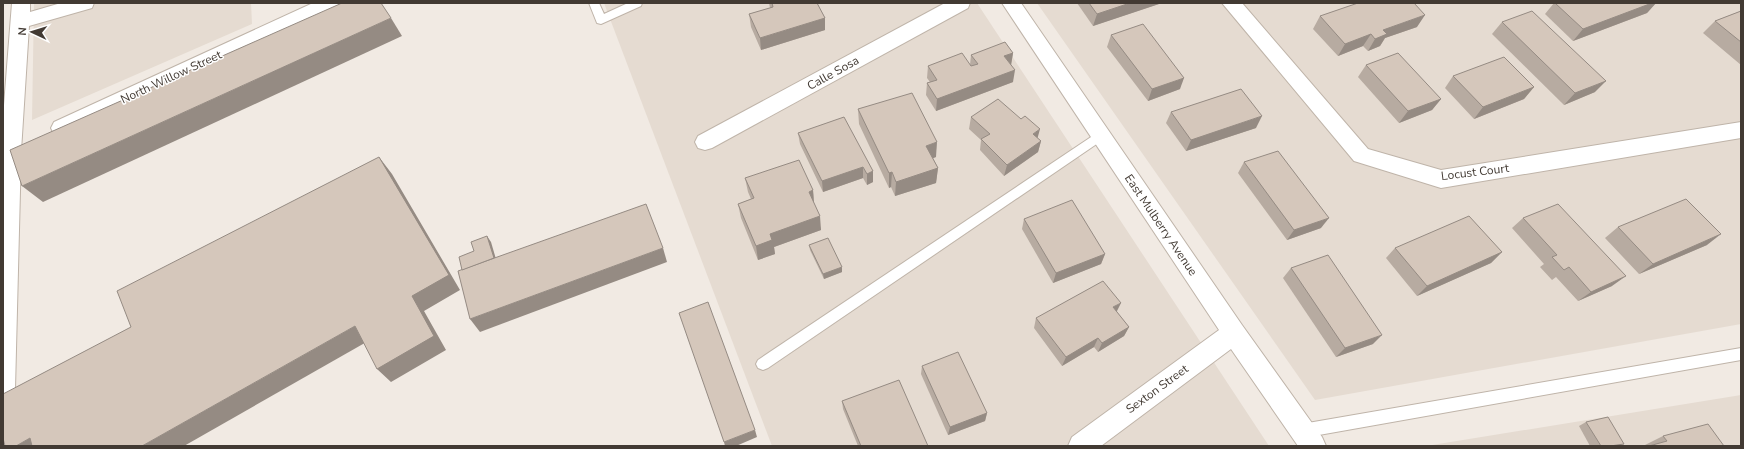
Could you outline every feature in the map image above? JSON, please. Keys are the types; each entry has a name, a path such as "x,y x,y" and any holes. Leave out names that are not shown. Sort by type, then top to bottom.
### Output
{"street":[{"path":"3,389 16,24 85,3"},
{"name":"North Willow Street","path":"11,151 330,3"},
{"name":"Calle Sosa","path":"705,142 961,3"},
{"name":"East Mulberry Avenue","path":"1011,3 1234,333 1307,438"},
{"name":"Locust Court","path":"1231,3 1361,155 1441,179 1741,130"},
{"name":"Sexton Street","path":"1081,446 1234,333"}],"lane":[{"path":"594,3 601,20 637,3"},
{"path":"763,364 1100,136"},
{"path":"1307,438 1741,354"}],"shaded area":[{"path":"34,3 251,3 252,24 32,120"},
{"path":"604,3 977,3 1269,446 772,446"},
{"path":"1037,3 1741,3 1741,324 1315,400"},
{"path":"1741,395 1741,446 1426,446"}],"building":[{"path":"342,3 381,3 391,18 22,186 10,150"},
{"path":"772,3 817,3 825,18 760,38 749,14 773,7"},
{"path":"1089,3 1130,3 1097,14"},
{"path":"1358,3 1414,3 1425,15 1383,30 1387,34 1375,39 1371,34 1345,44 1320,16"},
{"path":"1555,3 1652,3 1583,29"},
{"path":"1532,11 1606,81 1575,93 1502,22"},
{"path":"1741,11 1741,42 1715,21"},
{"path":"1143,24 1184,78 1152,89 1111,35"},
{"path":"1005,42 1013,53 1004,56 1015,70 937,99 927,83 937,80 928,66 962,53 971,66 978,64 971,55"},
{"path":"1398,53 1441,99 1408,111 1366,65"},
{"path":"1504,57 1534,87 1483,107 1453,76"},
{"path":"1241,89 1262,116 1191,140 1171,112"},
{"path":"912,93 937,142 926,146 938,168 896,182 892,172 889,173 858,109"},
{"path":"998,99 1021,119 1025,116 1040,129 1033,134 1041,141 1007,165 981,139 990,134 971,117"},
{"path":"844,117 873,171 867,174 863,167 822,181 798,133"},
{"path":"1278,151 1329,218 1294,230 1244,162"},
{"path":"379,157 449,275 412,296 434,336 377,369 355,326 142,446 32,446 30,438 16,446 5,446 3,438 3,394 131,327 117,291"},
{"path":"799,160 813,190 809,192 820,216 770,234 772,240 756,246 738,204 754,198 745,178"},
{"path":"1686,199 1721,234 1653,264 1618,227"},
{"path":"1072,200 1105,254 1056,273 1024,219"},
{"path":"646,204 663,248 470,319 458,271"},
{"path":"1558,204 1626,276 1591,292 1569,267 1564,270 1552,257 1557,255 1523,218"},
{"path":"1469,216 1502,252 1427,286 1395,248"},
{"path":"487,236 494,258 462,270 459,257 474,251 471,242"},
{"path":"828,238 842,267 823,274 809,245"},
{"path":"1328,255 1382,335 1345,348 1291,268"},
{"path":"1103,281 1121,303 1113,307 1129,327 1102,343 1098,338 1066,357 1036,318"},
{"path":"708,302 755,430 724,442 679,313"},
{"path":"958,352 987,413 950,427 922,366"},
{"path":"899,380 928,446 861,446 842,401"},
{"path":"1608,417 1624,444 1601,446 1586,422"},
{"path":"1708,424 1724,446 1649,446 1667,441 1663,436"}]}
